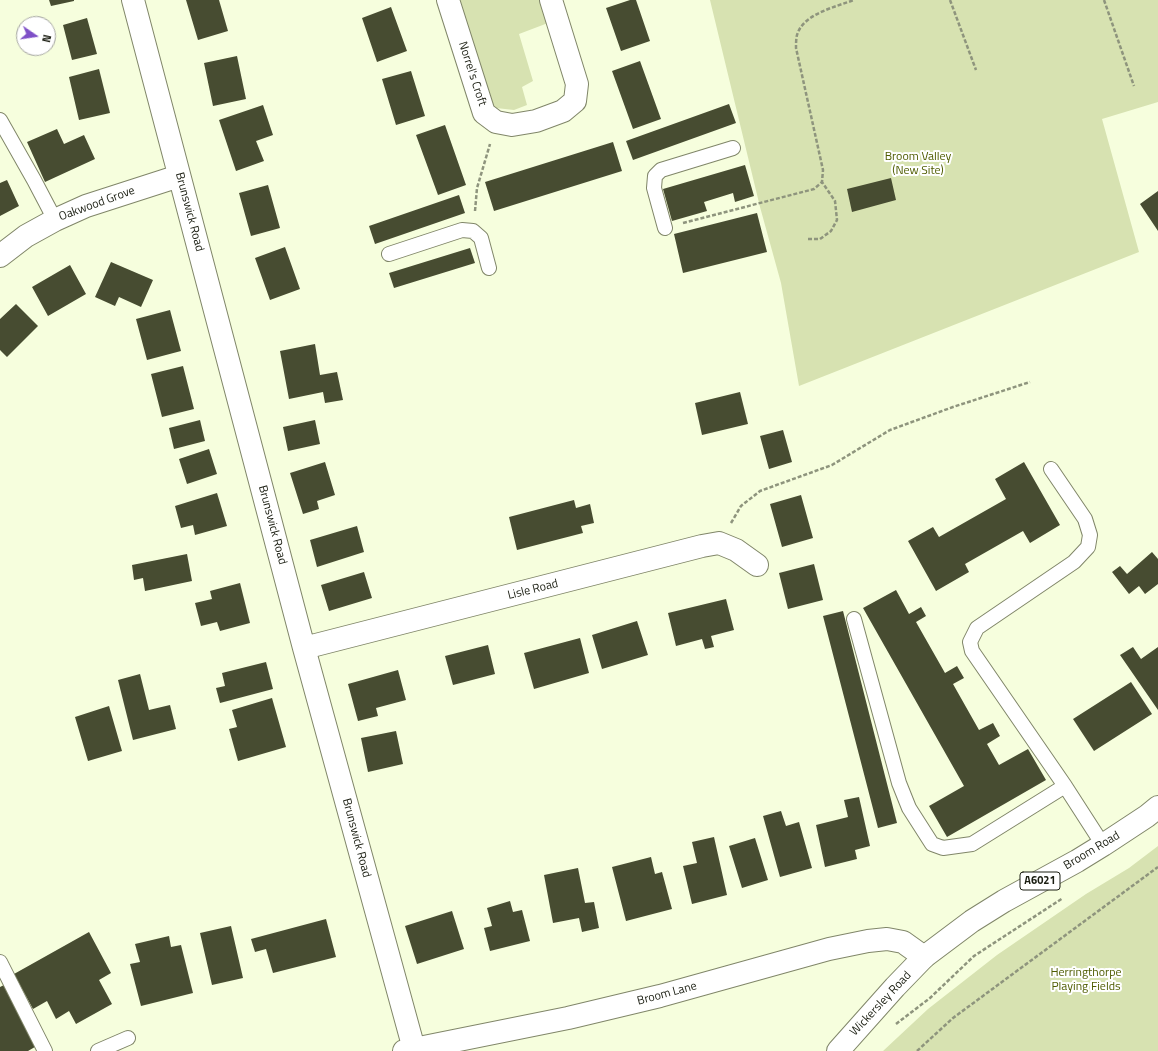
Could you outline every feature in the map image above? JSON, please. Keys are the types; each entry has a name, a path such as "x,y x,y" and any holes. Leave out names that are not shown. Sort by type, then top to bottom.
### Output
{"street":[{"name":"Brunswick Road","path":"133,0 409,1050"},
{"name":"Norrel's Croft","path":"448,0 484,113 496,122"},
{"path":"496,122 512,125 536,121 563,111 575,101 577,84 551,0"},
{"name":"Oakwood Grove","path":"0,256 26,236 55,220 86,206 179,176"},
{"path":"720,543 736,550 757,565"},
{"name":"Lisle Road","path":"304,648 702,546 720,543"},
{"name":"Broom Road","path":"924,957 972,921 1004,901 1077,861 1158,807"},
{"name":"Broom Lane","path":"409,1050 568,1018 660,996 829,949 868,941 888,938 903,942 924,957"},
{"name":"Wickersley Road","path":"838,1051 924,957"}],"lane":[{"path":"0,120 55,220"},
{"path":"665,228 654,188 655,176 661,170 733,148"},
{"path":"389,254 462,230 473,232 481,238 489,268"},
{"path":"1051,469 1085,519 1090,535 1088,547 1074,562 977,628 970,642 972,651 1065,786 1103,845"},
{"path":"854,620 899,783 909,808 932,844 943,848 972,844 1065,786"},
{"path":"0,962 45,1051"},
{"path":"98,1051 128,1038"}],"path":[{"path":"808,239 820,239 831,232 837,220 835,202 822,182 823,170 796,48 797,35 803,23 814,15 854,0"},
{"path":"950,0 976,70"},
{"path":"1104,0 1134,86"},
{"path":"473,232 477,188 496,122"},
{"path":"665,228 814,189 822,182"},
{"path":"720,543 741,506 760,491 832,465 890,430 953,407 1030,382"},
{"path":"917,1051 953,1018 1158,868"},
{"path":"895,1025 930,998 974,956 1069,894"}],"green space":[{"path":"456,0 541,0 548,23 519,34 533,81 522,87 527,105 514,110 496,108 487,97"},
{"name":"Broom Valley (New Site)","path":"710,0 1158,0 1158,102 1102,119 1139,252 799,386 781,283 760,207"},
{"name":"Herringthorpe Playing Fields","path":"1158,846 1158,1051 883,1051 928,1009 997,955 1086,894 1129,868"}],"building":[{"path":"49,0 74,0 74,1 51,6"},
{"path":"186,0 219,0 228,31 198,40"},
{"path":"630,0 636,0 650,41 621,51 606,8"},
{"path":"391,7 407,51 377,62 362,18"},
{"path":"87,18 97,54 72,60 63,25"},
{"path":"237,56 246,99 213,106 204,63"},
{"path":"640,61 661,119 633,129 612,71"},
{"path":"99,69 110,113 79,120 69,77"},
{"path":"411,71 425,116 396,125 382,79"},
{"path":"729,104 736,123 633,160 626,141"},
{"path":"263,105 273,135 256,141 264,161 236,171 219,120"},
{"path":"445,125 466,185 438,195 416,135"},
{"path":"57,129 64,144 84,135 95,159 45,182 27,142"},
{"path":"613,142 622,171 494,211 485,182"},
{"path":"745,165 754,196 735,202 733,193 704,202 707,211 672,221 663,189"},
{"path":"891,178 896,200 852,212 847,189"},
{"path":"7,180 19,206 0,216 0,183"},
{"path":"268,185 280,228 251,236 239,193"},
{"path":"1158,191 1158,231 1140,204"},
{"path":"459,195 465,213 375,244 369,226"},
{"path":"757,213 767,252 683,273 674,234"},
{"path":"285,247 300,289 270,300 255,258"},
{"path":"470,248 475,263 394,288 389,273"},
{"path":"111,262 153,280 141,307 119,297 115,306 95,297"},
{"path":"70,265 86,294 48,316 32,287"},
{"path":"16,304 38,326 7,357 0,350 0,319"},
{"path":"170,310 181,351 147,360 136,319"},
{"path":"315,344 320,375 337,372 343,400 325,403 323,392 289,399 280,351"},
{"path":"183,366 194,409 162,417 151,374"},
{"path":"740,392 748,424 702,435 695,403"},
{"path":"200,420 205,441 174,449 169,428"},
{"path":"315,420 320,444 288,451 283,427"},
{"path":"783,430 792,462 769,469 760,436"},
{"path":"209,449 217,474 187,484 179,459"},
{"path":"325,462 335,495 317,501 319,509 303,514 290,473"},
{"path":"1024,462 1060,525 1030,543 1023,531 965,564 969,572 936,591 908,541 933,527 939,537 1006,499 995,479"},
{"path":"217,493 227,526 195,535 193,525 181,528 175,506"},
{"path":"801,495 813,538 782,547 770,504"},
{"path":"574,500 576,508 590,504 594,523 581,526 583,533 517,550 509,517"},
{"path":"357,526 364,552 317,567 310,540"},
{"path":"1152,552 1158,559 1158,584 1145,594 1139,586 1129,594 1112,572 1120,566 1127,574"},
{"path":"187,554 192,581 145,591 143,578 134,580 132,565"},
{"path":"814,564 823,600 788,609 779,573"},
{"path":"364,572 372,598 329,611 321,585"},
{"path":"240,583 250,623 220,631 217,622 201,626 195,603 212,599 210,591"},
{"path":"896,590 909,614 921,607 926,616 916,622 945,673 957,666 964,678 953,684 979,730 993,723 1000,736 987,744 999,765 1028,749 1046,780 947,837 929,806 964,786 863,608"},
{"path":"726,599 734,630 711,636 714,647 705,649 702,639 676,646 668,613"},
{"path":"843,611 897,823 878,828 823,616"},
{"path":"637,621 648,655 602,669 592,635"},
{"path":"580,638 589,673 534,689 524,653"},
{"path":"488,645 495,674 453,685 445,656"},
{"path":"1133,647 1141,659 1158,647 1158,710 1120,655"},
{"path":"266,662 273,689 220,703 216,688 225,686 222,673"},
{"path":"398,670 406,700 376,708 378,716 358,721 348,684"},
{"path":"140,674 149,710 170,705 176,729 133,740 118,680"},
{"path":"1131,682 1152,714 1094,751 1073,719"},
{"path":"272,698 286,747 238,761 229,729 237,727 232,710"},
{"path":"109,706 122,751 88,761 75,717"},
{"path":"396,731 403,764 368,772 361,738"},
{"path":"859,797 870,846 855,850 857,859 825,867 816,825 848,817 844,800"},
{"path":"781,811 786,826 799,822 812,868 780,877 763,816"},
{"path":"714,837 727,895 692,904 683,866 697,863 692,842"},
{"path":"755,838 768,880 742,888 729,846"},
{"path":"651,857 655,874 662,872 672,909 626,921 612,867"},
{"path":"578,868 585,903 594,902 599,928 582,932 579,918 553,923 544,875"},
{"path":"510,901 513,912 522,910 530,941 490,951 484,928 492,926 487,908"},
{"path":"452,911 464,949 417,964 405,926"},
{"path":"326,919 336,957 273,973 266,949 255,952 251,939"},
{"path":"231,926 243,978 212,985 200,933"},
{"path":"89,932 111,973 99,980 112,1004 76,1024 69,1011 56,1019 47,1001 33,1009 14,974"},
{"path":"169,936 171,947 181,945 193,993 141,1006 130,964 140,962 135,944"},
{"path":"6,984 40,1044 28,1051 0,1051 0,987"}]}
